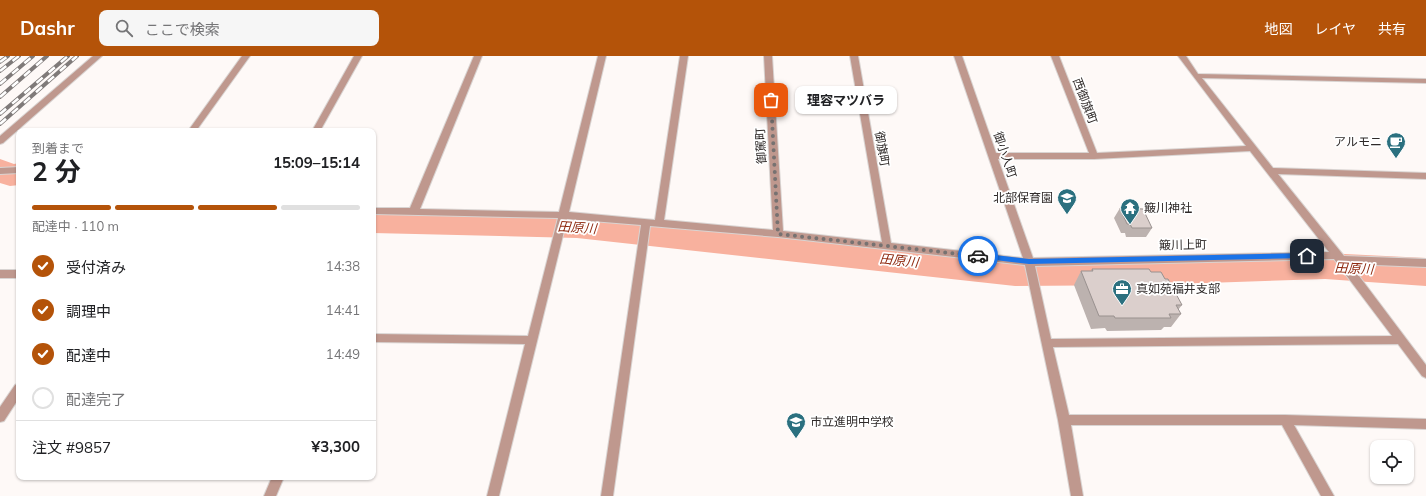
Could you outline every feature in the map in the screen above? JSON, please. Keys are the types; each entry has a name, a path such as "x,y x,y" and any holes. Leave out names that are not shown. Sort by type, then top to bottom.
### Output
{"street":[{"path":"0,141 98,56"},
{"path":"194,128 246,56"},
{"path":"318,128 358,56"},
{"path":"414,211 478,56"},
{"path":"493,496 531,340 564,215 602,56"},
{"path":"659,223 684,56"},
{"name":"御駕町","path":"768,56 778,234"},
{"name":"御旗町","path":"854,56 887,245"},
{"name":"御小人町","path":"958,56 1029,262 1064,420 1077,496"},
{"name":"西御旗町","path":"1055,56 1094,156"},
{"path":"1182,56 1196,76 1339,258 1426,373"},
{"path":"1196,76 1426,81"},
{"path":"993,156 1094,156 1253,148"},
{"path":"0,171 16,170"},
{"path":"1271,171 1426,176"},
{"name":"簸川上町","path":"376,211 564,215 887,245 1029,262 1339,258 1426,264"},
{"path":"607,496 646,222"},
{"path":"0,274 16,274"},
{"path":"376,338 531,340"},
{"path":"1047,343 1402,340"},
{"path":"0,417 16,393"},
{"path":"1064,420 1285,420 1426,424"},
{"path":"1285,420 1328,496"},
{"path":"270,496 277,480"}],"building":[{"path":"1120,208 1143,209 1152,228 1132,228 1130,224 1127,224"},
{"path":"1092,269 1149,269 1151,272 1161,272 1165,279 1168,279 1182,305 1176,305 1181,314 1169,314 1171,318 1115,318 1114,316 1099,316 1081,271 1093,271"}],"waterway":[{"name":"田原川","path":"0,170 10,175 16,174"},
{"name":"田原川","path":"376,221 577,226 1015,272 1148,271 1325,266 1426,272"}],"railway":[{"path":"0,62 8,56"},
{"path":"0,71 19,56"},
{"path":"0,84 33,56"},
{"path":"0,97 47,56"},
{"path":"0,114 68,56"},
{"path":"0,124 77,56"}],"way so far":[{"path":"771,100 778,234 978,256"}],"place":[{"name":"理容マツバラ","path":"771,100"},
{"name":"アルモニ","path":"1396,159"},
{"name":"北部保育園","path":"1067,215"},
{"name":"簸川神社","path":"1130,225"},
{"name":"真如苑福井支部","path":"1122,306"},
{"name":"市立進明中学校","path":"796,439"}],"route":[{"path":"978,256 1029,262 1307,256"}]}
